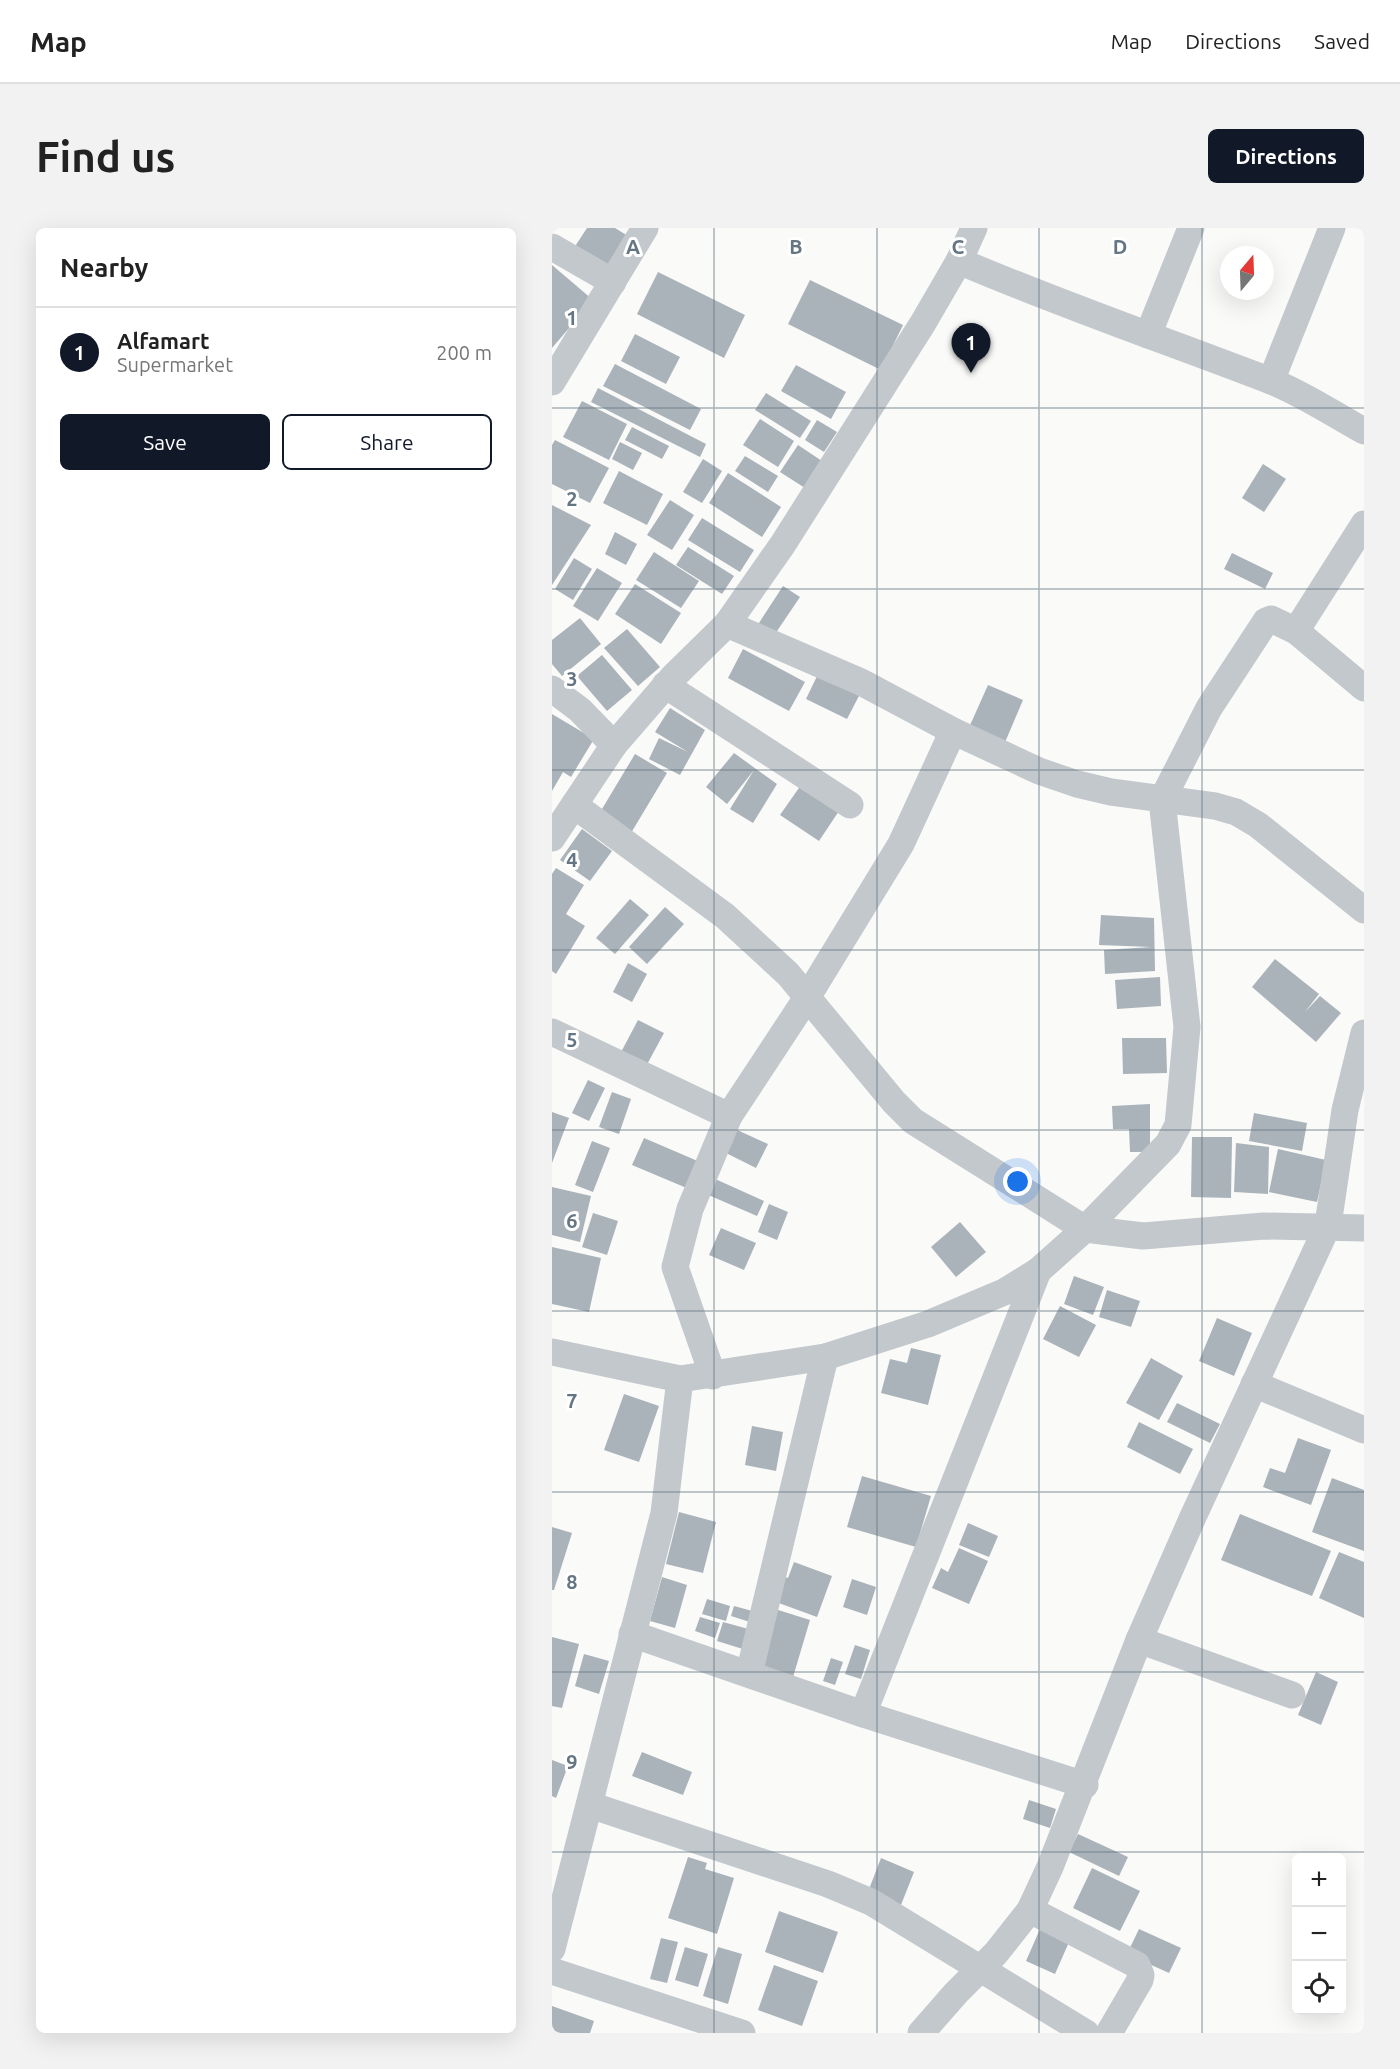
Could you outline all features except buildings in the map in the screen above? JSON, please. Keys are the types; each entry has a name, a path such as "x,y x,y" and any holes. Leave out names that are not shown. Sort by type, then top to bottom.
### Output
{"street":[{"path":"552,382 645,228"},
{"path":"552,838 614,745 666,685 727,624 836,463 959,261 974,228"},
{"path":"1148,335 1191,228"},
{"path":"1271,381 1332,228"},
{"path":"552,248 613,282"},
{"path":"959,261 1039,295 1271,381 1320,404 1364,431"},
{"path":"1296,632 1364,524"},
{"path":"552,1352 680,1379 713,1376 825,1357 975,1306 1038,1271 1084,1229 1168,1143 1178,1125 1187,1027 1162,800 1209,708 1266,621 1271,619 1296,632 1364,688"},
{"path":"727,624 861,682 953,731 1039,771 1077,784 1162,800 1191,802 1236,812 1258,825 1364,910"},
{"path":"666,685 850,805"},
{"path":"552,689 580,711 614,745"},
{"path":"713,1376 675,1267 690,1209 729,1116 808,996 901,844 953,731"},
{"path":"574,805 725,916 808,996 878,1083 913,1121 1084,1229 1143,1236 1264,1226 1328,1225 1364,1228"},
{"path":"552,1032 729,1116"},
{"path":"921,2033 978,1969 996,1953 1030,1910 1085,1785 1139,1640 1328,1225 1345,1110 1364,1033"},
{"path":"863,1714 1038,1271"},
{"path":"749,1674 825,1357"},
{"path":"552,1948 664,1514 680,1379"},
{"path":"1254,1384 1364,1430"},
{"path":"632,1634 863,1714 1085,1785"},
{"path":"1139,1640 1292,1695"},
{"path":"590,1805 828,1884 871,1902 1086,2033"},
{"path":"1030,1910 1137,1965 1140,1970 1140,1980 1109,2033"},
{"path":"552,1971 742,2033"}],"place":[{"name":"Alfamart","path":"971,373"}]}
